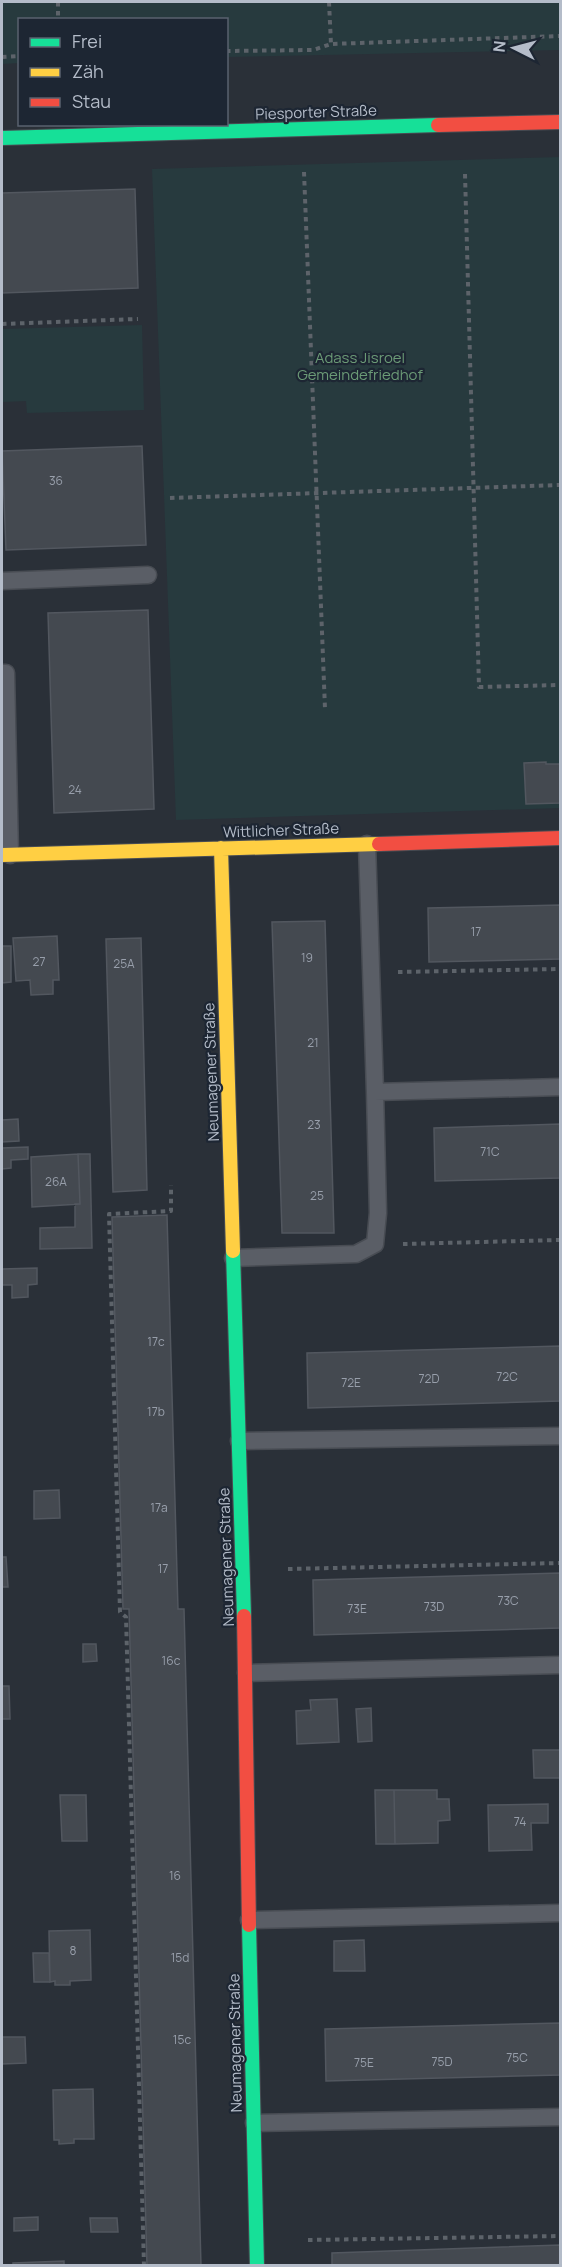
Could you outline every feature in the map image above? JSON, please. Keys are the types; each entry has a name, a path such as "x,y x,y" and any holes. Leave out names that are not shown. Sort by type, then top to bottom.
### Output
{"street":[{"name":"Piesporter Straße","path":"2,138 561,122"},
{"name":"Wittlicher Straße","path":"6,855 561,838"},
{"name":"Neumagener Straße","path":"221,848 246,1673 257,2265"}],"lane":[{"path":"2,581 148,575"},
{"path":"2,673 6,673 6,855"},
{"path":"233,1258 356,1254 375,1244 378,1213 368,844"},
{"path":"375,1092 561,1087"},
{"path":"239,1441 561,1436"},
{"path":"246,1673 561,1665"},
{"path":"249,1920 561,1913"},
{"path":"254,2123 561,2118"}],"path":[{"path":"58,2 58,18"},
{"path":"330,2 331,44"},
{"path":"228,51 313,50 331,44 561,36"},
{"path":"2,57 18,56"},
{"path":"304,172 325,709"},
{"path":"465,174 479,687 561,685"},
{"path":"2,324 138,320"},
{"path":"170,498 561,485"},
{"path":"370,973 561,969"},
{"path":"144,2265 126,1617 120,1612 109,1214 171,1211 171,1185"},
{"path":"375,1244 561,1240"},
{"path":"288,1569 561,1563"},
{"path":"308,2240 561,2236"}],"green space":[{"path":"2,2 560,2 560,50 228,57 228,18 18,18 18,63 2,64"},
{"name":"Adass Jisroel Gemeindefriedhof","path":"560,157 560,808 176,820 152,169"},
{"path":"142,325 144,410 27,413 26,401 2,402 2,329"}],"building":[{"path":"135,189 138,288 2,293 2,193"},
{"path":"142,446 146,545 6,550 2,451"},
{"path":"148,610 154,809 54,813 48,613"},
{"path":"546,762 546,764 560,764 560,803 526,804 524,763"},
{"path":"560,905 560,959 429,962 428,908"},
{"path":"325,921 334,1233 282,1233 272,922"},
{"path":"57,936 59,980 53,980 53,994 31,995 30,980 16,981 13,938"},
{"path":"141,938 147,1190 113,1192 106,939"},
{"path":"2,946 11,946 11,982 2,983"},
{"path":"18,1119 19,1141 2,1142 2,1120"},
{"path":"560,1124 560,1178 435,1181 434,1128"},
{"path":"28,1147 28,1159 11,1160 11,1168 2,1169 2,1148"},
{"path":"78,1154 80,1204 32,1207 31,1157"},
{"path":"78,1154 90,1154 92,1248 40,1249 40,1228 75,1227 75,1204 80,1204"},
{"path":"167,1215 178,1609 184,1609 201,2266 147,2266 129,1609 123,1609 112,1217"},
{"path":"37,1268 37,1284 28,1285 28,1297 12,1298 12,1285 2,1285 2,1269"},
{"path":"560,1346 560,1401 308,1408 307,1353"},
{"path":"59,1490 60,1518 34,1519 34,1491"},
{"path":"2,1557 6,1557 8,1587 2,1587"},
{"path":"560,1573 560,1628 314,1635 313,1580"},
{"path":"83,1644 96,1644 97,1661 83,1662"},
{"path":"2,1686 9,1686 10,1719 2,1719"},
{"path":"337,1699 339,1742 297,1744 296,1711 311,1710 310,1700"},
{"path":"371,1708 372,1741 358,1742 356,1709"},
{"path":"533,1750 560,1750 560,1778 534,1778"},
{"path":"375,1790 394,1790 395,1844 376,1844"},
{"path":"394,1790 437,1790 437,1799 449,1799 450,1820 438,1821 438,1843 395,1844"},
{"path":"60,1795 86,1795 87,1841 62,1841"},
{"path":"548,1804 548,1823 531,1823 532,1850 489,1851 488,1805"},
{"path":"90,1930 91,1980 70,1981 70,1985 55,1985 55,1981 50,1982 49,1931"},
{"path":"364,1940 365,1971 334,1971 334,1941"},
{"path":"33,1953 49,1953 50,1982 34,1982"},
{"path":"560,2023 560,2075 326,2081 325,2029"},
{"path":"2,2037 25,2037 26,2063 2,2064"},
{"path":"93,2089 94,2139 74,2139 74,2143 59,2144 59,2140 54,2140 53,2090"},
{"path":"38,2217 38,2230 14,2231 14,2218"},
{"path":"90,2218 117,2218 118,2232 91,2232"},
{"path":"560,2245 560,2266 332,2266 332,2253"},
{"path":"64,2261 64,2266 13,2266 13,2263"}],"traffic: fast":[{"path":"2,138 438,125"},
{"path":"233,1251 244,1616"},
{"path":"249,1925 257,2266"}],"traffic: slow":[{"path":"2,855 379,844"},
{"path":"221,848 233,1251"}],"traffic: jam":[{"path":"438,125 560,122"},
{"path":"379,844 560,838"},
{"path":"244,1616 249,1925"}]}
